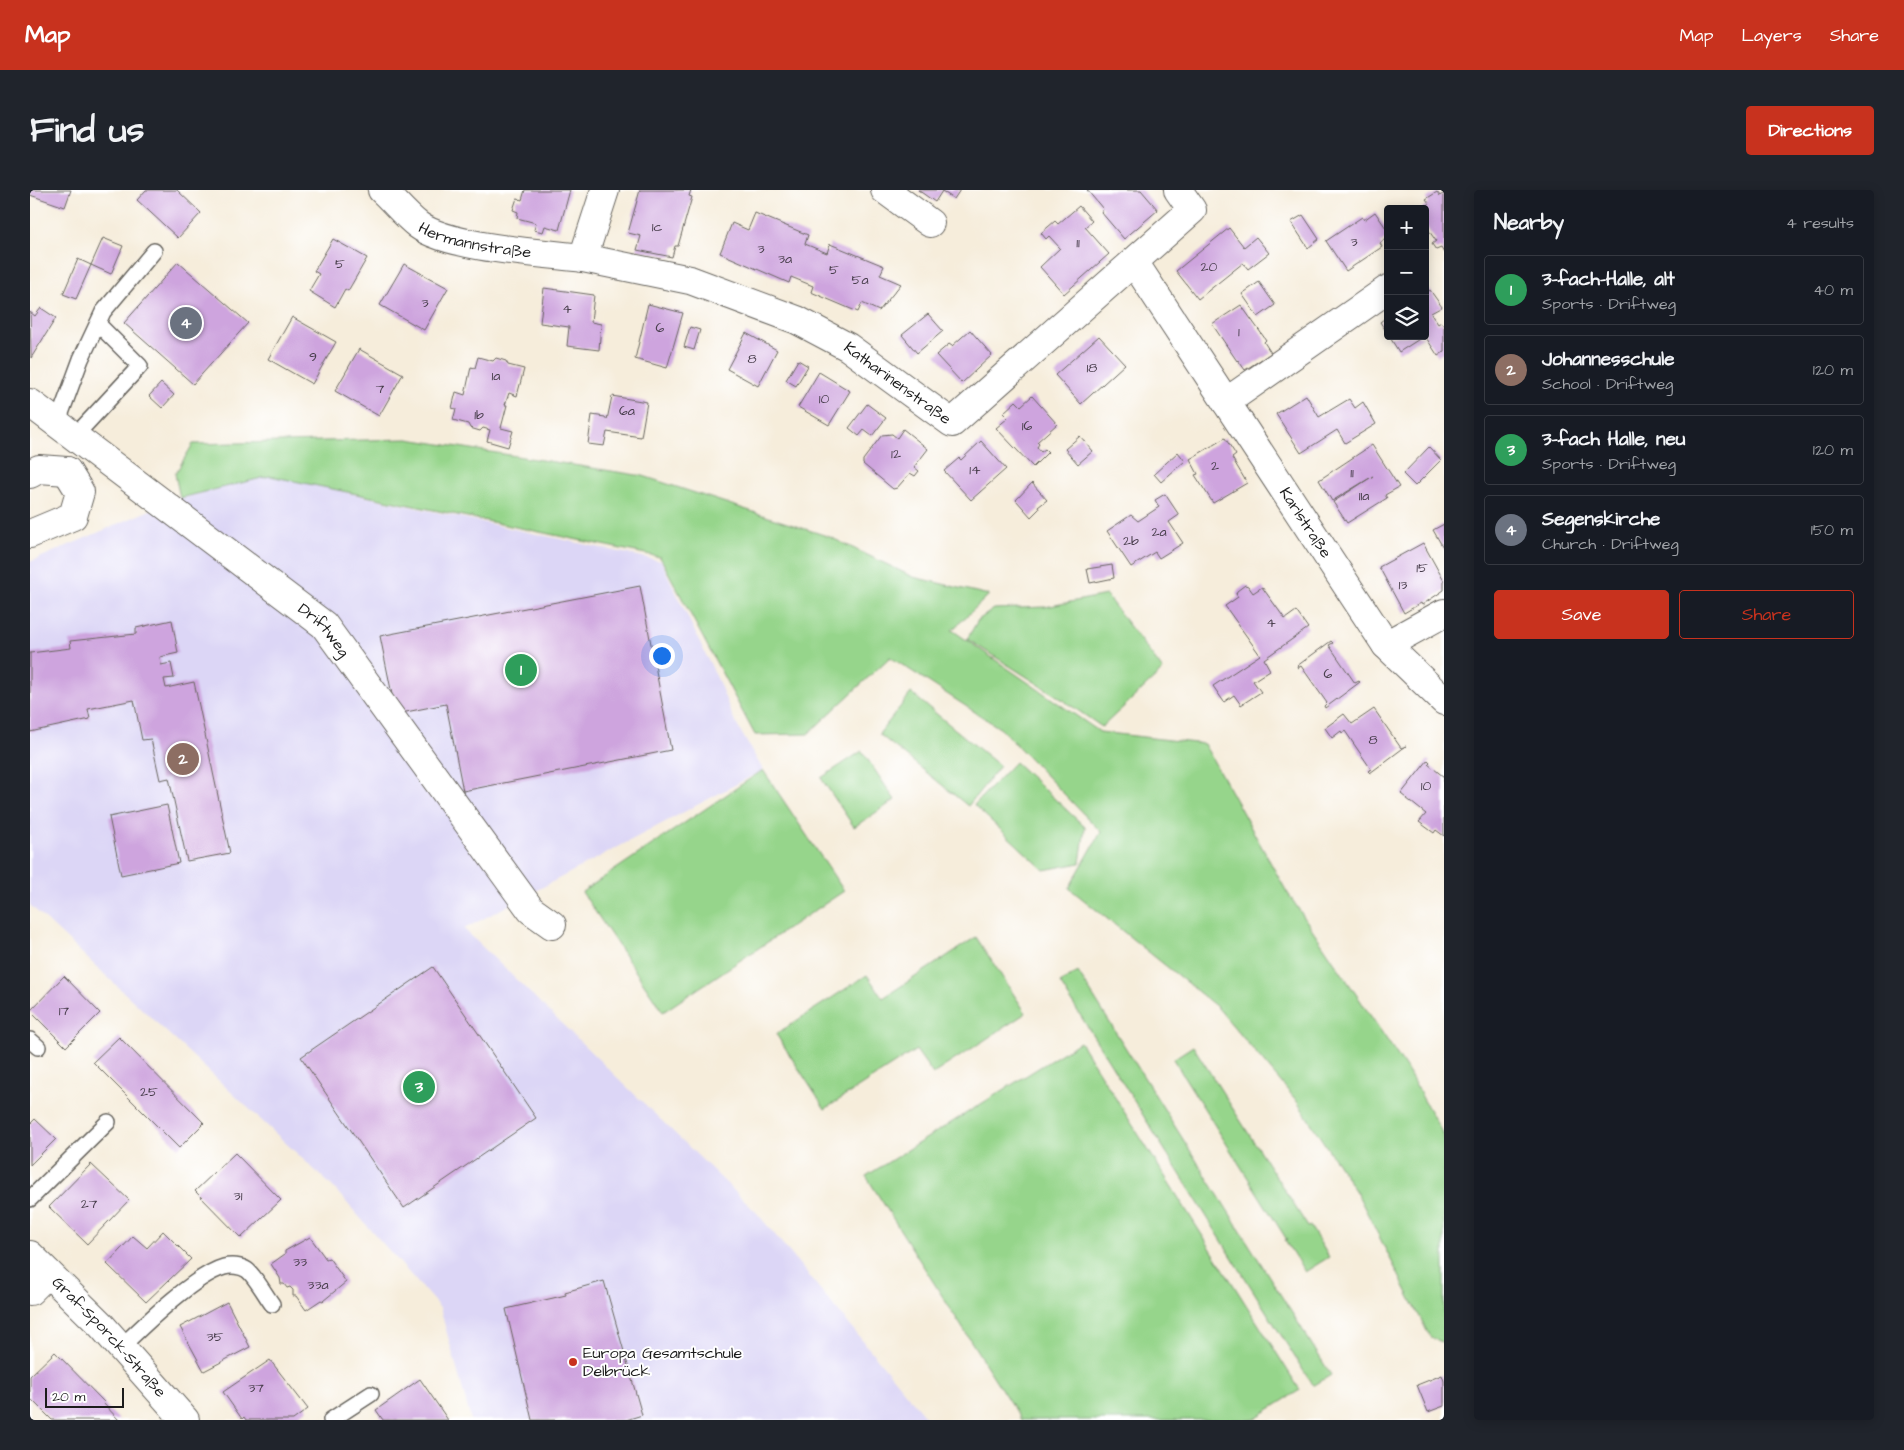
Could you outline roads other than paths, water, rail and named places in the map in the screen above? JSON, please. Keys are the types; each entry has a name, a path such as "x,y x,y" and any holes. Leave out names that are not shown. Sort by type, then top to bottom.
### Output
{"street":[{"name":"Hermannstraße","path":"382,190 419,226 445,238 502,249 583,258"},
{"path":"583,258 605,190"},
{"path":"885,190 930,223"},
{"name":"Katharinenstraße","path":"583,258 690,280 797,320 848,347 952,423 1192,210 1178,190"},
{"name":"Karlstraße","path":"1134,262 1386,645 1444,701"},
{"path":"1226,402 1384,292"},
{"name":"Driftweg","path":"30,403 324,626 531,910 552,925"},
{"path":"30,534 73,516 80,492 67,471 72,435"},
{"path":"30,474 39,469 67,471"},
{"path":"1386,645 1444,613"},
{"name":"Graf-Sporck-Straße","path":"36,1273 121,1347 185,1420"}],"lane":[{"path":"72,435 81,359 103,312 154,251"},
{"path":"72,435 140,366 98,324"},
{"path":"30,1199 108,1122"},
{"path":"121,1347 158,1313 206,1275 225,1267 237,1266 248,1271 272,1304"},
{"path":"331,1420 370,1394"}],"place":[{"name":"Segenskirche","path":"186,323"},
{"name":"3-fach-Halle, alt","path":"521,670"},
{"name":"Johannesschule","path":"183,759"},
{"name":"3-fach Halle, neu","path":"419,1087"},
{"name":"Europa Gesamtschule Delbrück","path":"573,1362"}]}
